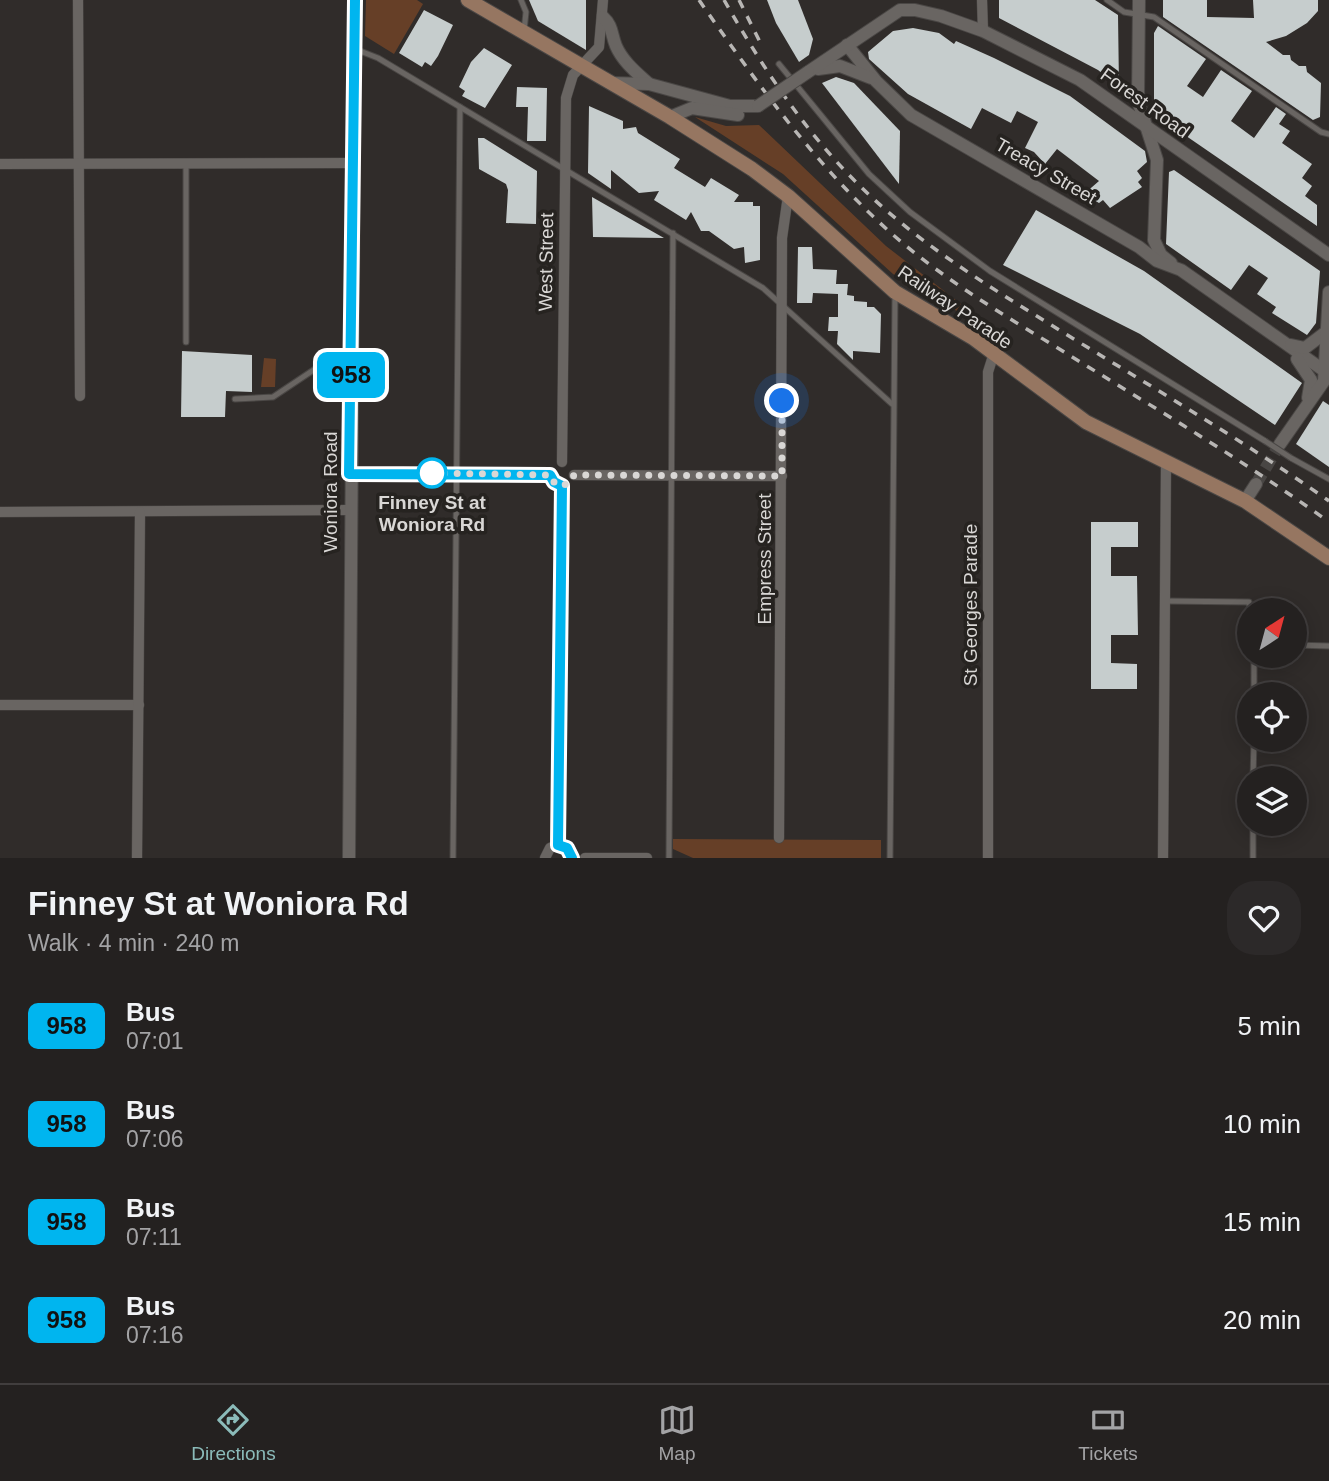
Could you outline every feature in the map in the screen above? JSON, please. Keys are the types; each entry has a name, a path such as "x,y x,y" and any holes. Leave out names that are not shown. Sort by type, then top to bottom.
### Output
{"main road":[{"name":"Railway Parade","path":"467,0 670,117 788,197 895,292 994,353 1086,422 1245,501 1329,558"}],"street":[{"path":"78,0 80,396"},
{"name":"Woniora Road","path":"349,858 349,474 355,0"},
{"name":"West Street","path":"562,462 567,89 581,67 598,51 603,0"},
{"name":"Forest Road","path":"911,0 923,12"},
{"path":"982,0 983,31"},
{"path":"1139,0 1139,101 1157,160 1154,240 1161,255 1181,270"},
{"name":"Forest Road","path":"847,46 900,10 923,12 983,31 1080,80 1329,255"},
{"path":"603,17 612,26 617,48 625,61 649,84"},
{"path":"670,117 692,108 738,115 758,106 847,46"},
{"name":"Treacy Street","path":"847,46 876,80 921,122 1139,247 1157,261 1181,270 1328,373"},
{"path":"808,72 840,66 876,80"},
{"path":"610,83 649,84 730,106 758,106"},
{"path":"0,164 353,163"},
{"name":"Empress Street","path":"779,838 782,222 788,197"},
{"path":"1280,444 1321,388 1328,373 1326,332 1329,292"},
{"path":"1283,342 1298,349 1305,348 1326,332"},
{"path":"1283,342 1309,374 1312,385 1306,405"},
{"name":"St Georges Parade","path":"988,858 988,372 994,353"},
{"path":"1306,405 1329,392"},
{"path":"550,475 555,464 562,462 570,466 574,475"},
{"path":"1163,858 1166,462"},
{"path":"349,474 456,472 550,475"},
{"path":"550,475 554,482 562,486"},
{"path":"574,475 782,476"},
{"path":"562,486 570,482 574,475"},
{"path":"1245,501 1256,484"},
{"path":"558,845 562,486"},
{"path":"0,512 349,510"},
{"path":"137,858 140,512"},
{"path":"0,705 139,705"},
{"path":"545,858 550,848 558,845 567,848 572,858"},
{"path":"585,858 647,858"}],"lane":[{"path":"521,0 526,12 524,34"},
{"path":"1107,0 1124,12 1154,17 1321,132 1329,134"},
{"path":"355,49 377,58 565,169 781,301 790,314 892,404"},
{"path":"779,64 869,174 910,212 990,271 1329,479"},
{"path":"453,858 460,107"},
{"path":"186,163 186,342"},
{"path":"669,858 673,233"},
{"path":"890,858 895,292"},
{"path":"234,400 273,397 340,353 351,354"},
{"path":"1164,601 1237,602"},
{"path":"1307,645 1329,646"},
{"path":"1253,836 1253,858"}],"shaded area":[{"path":"366,0 417,0 423,4 394,54 365,36"},
{"path":"695,117 726,126 759,125 886,246 983,321 981,325 893,274 783,174"},
{"path":"264,358 276,359 275,387 261,387"},
{"path":"673,839 881,840 881,858 693,858 673,849"}],"building":[{"path":"529,0 586,0 586,50 538,21"},
{"path":"767,0 798,0 813,39 809,55 799,62 776,23"},
{"path":"999,0 1095,0 1118,15 1119,87 1098,70 999,18"},
{"path":"1163,0 1207,0 1207,17 1254,18 1253,0 1318,0 1318,11 1307,23 1286,36 1266,42 1283,55 1290,55 1291,60 1299,66 1306,66 1307,72 1321,83 1320,117 1313,120 1163,17"},
{"path":"424,10 453,25 431,66 425,62 422,67 399,53"},
{"path":"1158,26 1206,59 1187,86 1203,97 1221,70 1252,91 1231,121 1254,138 1276,107 1286,114 1279,124 1290,131 1282,143 1312,164 1302,178 1312,186 1305,196 1317,205 1317,226 1160,118 1154,105 1154,33"},
{"path":"913,28 939,33 954,44 956,41 994,58 1070,96 1145,151 1147,162 1137,171 1142,178 1138,182 1142,187 1110,208 1103,200 1099,203 1084,194 1099,181 1057,149 1045,164 1034,152 1025,148 1038,122 1017,111 1011,123 982,108 971,129 908,94 869,59 868,52 893,31"},
{"path":"484,48 512,65 485,108 462,96 465,91 459,87 471,62"},
{"path":"836,77 854,83 900,131 899,184 822,83"},
{"path":"517,87 547,88 546,141 527,141 528,107 516,107"},
{"path":"589,106 623,121 623,129 636,127 638,133 680,159 674,168 705,187 711,178 739,195 734,202 753,202 753,206 760,206 760,260 745,263 744,247 734,249 709,231 701,231 691,212 686,220 654,200 659,191 639,193 611,170 611,189 588,173"},
{"path":"478,138 484,138 537,171 536,224 506,223 508,190 506,184 479,169"},
{"path":"1174,170 1320,271 1316,323 1307,335 1272,313 1276,307 1257,294 1268,278 1249,265 1231,290 1166,244 1169,172"},
{"path":"592,197 641,225 664,238 593,237"},
{"path":"1036,210 1144,271 1302,383 1275,425 1140,334 1003,265"},
{"path":"798,247 812,247 813,269 837,270 836,284 848,284 847,295 854,296 854,301 867,302 867,307 874,307 881,314 880,353 853,351 853,360 837,344 838,331 828,331 829,317 838,317 838,294 813,293 812,303 797,303"},
{"path":"182,351 252,355 252,392 226,391 225,417 181,417"},
{"path":"1323,401 1329,405 1329,467 1296,444"},
{"path":"1091,522 1138,522 1138,547 1111,547 1111,576 1137,576 1138,635 1111,635 1111,663 1137,664 1137,689 1091,689"}],"tunnel":[{"path":"1256,484 1280,444"}],"railway":[{"path":"699,0 765,92 812,151 863,207 911,250 973,295 1230,455 1329,522"},
{"path":"724,0 753,49 802,120 858,184 906,227 986,284 1233,437 1329,501"},
{"path":"739,0 761,44"}],"bus line":[{"name":"958","path":"355,0 349,474 456,472 550,475 554,482 562,486 558,845 567,848 572,858"}],"place":[{"name":"Finney St at Woniora Rd","path":"432,473"}],"route":[{"path":"432,473 550,475 554,482 562,486 570,482 574,475 782,476 782,401"}]}
